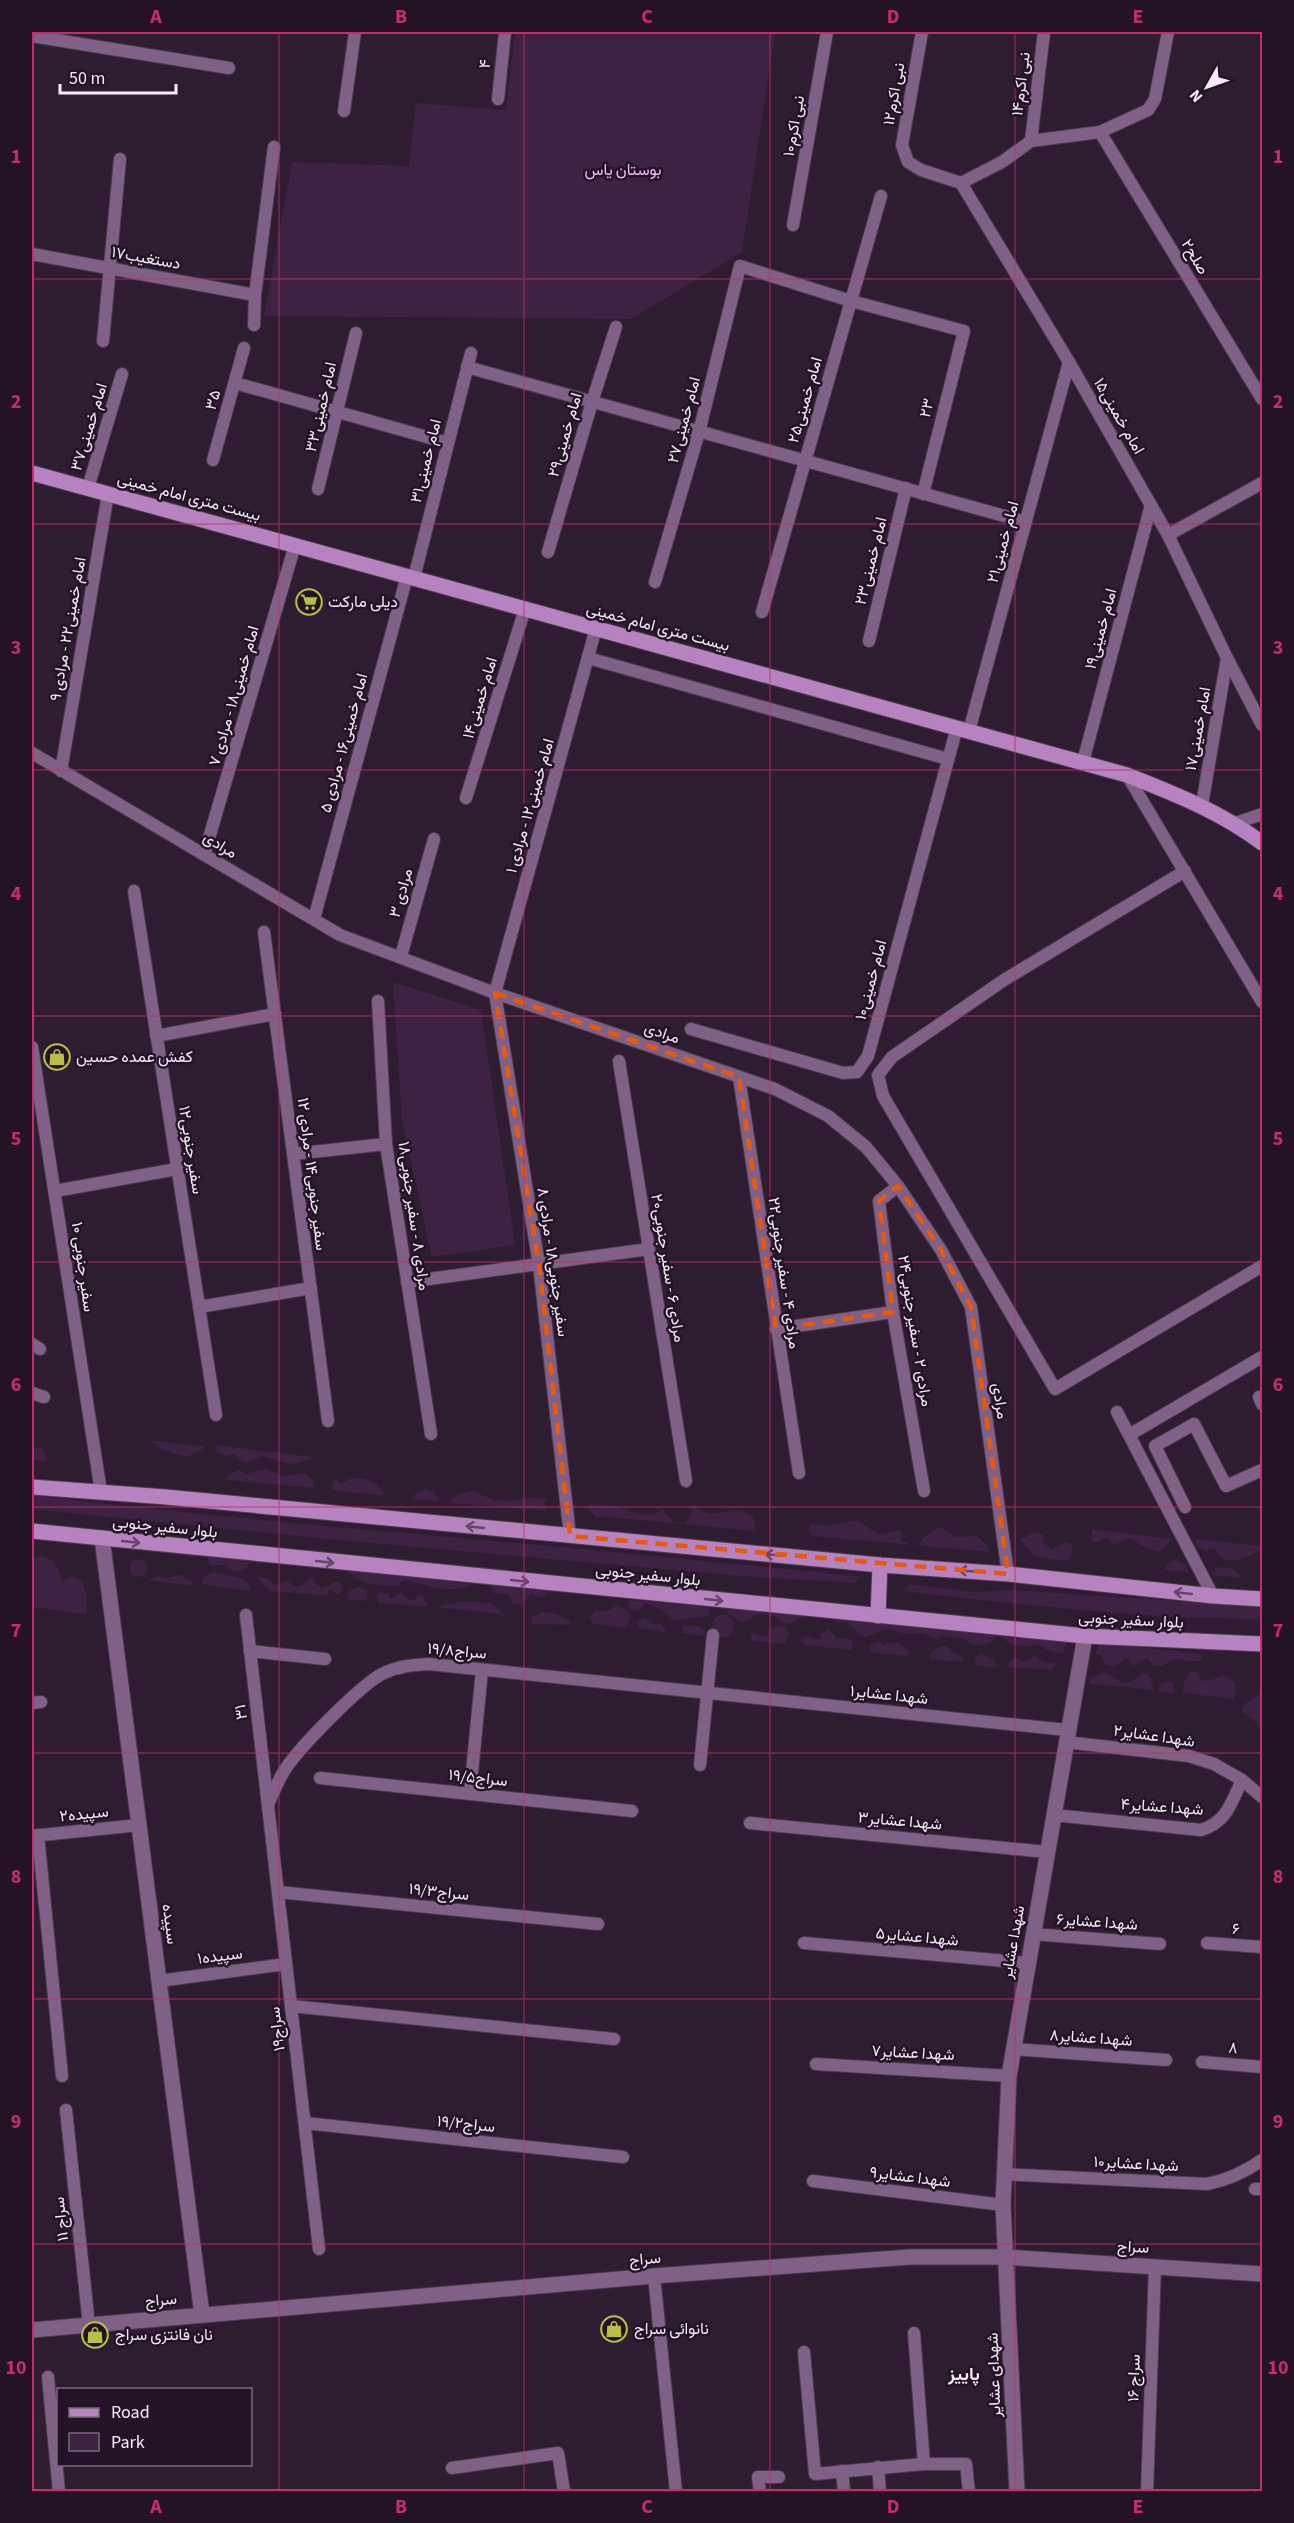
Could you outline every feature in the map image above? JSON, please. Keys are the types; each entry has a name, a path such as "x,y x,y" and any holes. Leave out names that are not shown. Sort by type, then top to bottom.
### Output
{"main road":[{"name":"بیست متری امام خمینی","path":"32,473 1127,775 1202,805 1236,823 1263,843"},
{"name":"بلوار سفیر جنوبی","path":"32,1487 1263,1599"},
{"name":"بلوار سفیر جنوبی","path":"32,1531 1084,1636 1263,1644"},
{"path":"878,1616 879,1565"}],"street":[{"path":"344,111 355,32"},
{"name":"۴","path":"498,99 505,32"},
{"name":"نبی اکرم۱۰","path":"793,225 826,32"},
{"name":"نبی اکرم۱۲","path":"922,32 902,145 908,162 921,170 962,183"},
{"name":"نبی اکرم۱۴","path":"1031,141 1044,32"},
{"path":"962,183 1002,162 1031,141 1100,132 1148,110 1155,99 1168,32"},
{"path":"32,36 229,68"},
{"name":"صلح۲","path":"1100,132 1263,399"},
{"path":"254,325 255,295 274,147"},
{"path":"103,341 108,268 120,159"},
{"name":"۱۵امام خمینی","path":"962,183 1069,362 1168,535 1227,658 1263,724"},
{"name":"امام خمینی۲۵","path":"762,612 881,196"},
{"name":"دستغیب۱۷","path":"32,254 255,295"},
{"name":"امام خمینی۲۷","path":"656,582 699,432 740,266 851,301"},
{"name":"۲۳","path":"851,301 964,331 923,494"},
{"name":"امام خمینی۲۹","path":"548,552 616,327"},
{"name":"امام خمینی۳۳","path":"318,489 356,333"},
{"name":"۳۵","path":"213,460 244,348"},
{"name":"امام خمینی۳۱","path":"411,577 471,352"},
{"name":"امام خمینی۲۱","path":"963,729 1026,522 1069,362"},
{"path":"467,367 1026,522"},
{"name":"امام خمینی۳۷","path":"88,488 122,374"},
{"path":"235,383 448,444"},
{"path":"1168,535 1263,483"},
{"name":"امام خمینی۲۳","path":"869,641 906,489"},
{"name":"امام خمینی۲۲ - مرادی ۹","path":"61,771 108,494"},
{"name":"امام خمینی۱۹","path":"1083,762 1151,505"},
{"name":"امام خمینی۱۸ - مرادی ۷","path":"204,855 296,545"},
{"name":"امام خمینی۱۶ - مرادی ۵","path":"314,919 411,577"},
{"name":"امام خمینی۱۴","path":"466,798 525,609"},
{"name":"امام خمینی۱۲ - مرادی ۱","path":"495,993 596,628"},
{"path":"588,658 948,759"},
{"name":"امام خمینی۱۷","path":"1202,805 1227,658"},
{"name":"امام خمینی۱۰","path":"691,1029 843,1073 857,1072 868,1056 948,759 963,729"},
{"name":"مرادی","path":"32,753 340,935 495,993 775,1089 828,1116 866,1147 898,1186 941,1250 971,1307 1008,1574"},
{"path":"1127,775 1263,1002"},
{"path":"1236,823 1263,814"},
{"name":"مرادی ۳","path":"401,956 434,840"},
{"path":"1185,871 1004,980 892,1057 878,1075 882,1096 1055,1389 1263,1266"},
{"name":"سفیر جنوبی۱۲","path":"134,891 216,1415"},
{"name":"سفیر جنوبی۱۴ - مرادی ۱۲","path":"264,932 328,1421"},
{"name":"سفیر جنوبی۱۸ - مرادی ۸","path":"495,993 539,1265 570,1536"},
{"name":"مرادی ۸ - سفیر جنوبی۱۸","path":"378,1001 386,1144 430,1434"},
{"path":"156,1036 275,1014"},
{"name":"سفیر جنوبی ۱۰","path":"32,1047 101,1492"},
{"name":"مرادی ۶ - سفیر جنوبی۲۰","path":"619,1061 686,1481"},
{"name":"مرادی ۴ - سفیر جنوبی۲۲","path":"739,1077 799,1473"},
{"path":"293,1154 386,1144"},
{"path":"55,1191 177,1169"},
{"name":"مرادی ۲ - سفیر جنوبی۲۴","path":"898,1186 879,1201 893,1312 924,1491"},
{"path":"407,1282 649,1249"},
{"path":"199,1307 310,1288"},
{"path":"776,1329 893,1312"},
{"path":"1129,1435 1263,1357"},
{"path":"32,1393 44,1397"},
{"path":"1117,1412 1213,1596"},
{"path":"1185,1507 1155,1446 1194,1424 1226,1486 1263,1470"},
{"name":"سپیده","path":"102,1539 201,2315"},
{"name":"۳۱","path":"246,1615 268,1805"},
{"path":"700,1765 712,1635"},
{"name":"شهدا عشایر","path":"1006,2257 1003,2174 1009,2076 1084,1636"},
{"path":"250,1651 326,1659"},
{"name":"سراج۱۹/۸","path":"268,1805 287,1767 365,1685 383,1673 403,1666 429,1664 707,1693"},
{"path":"470,1793 482,1670"},
{"name":"شهدا عشایر۱","path":"707,1693 1066,1736"},
{"name":"شهدا عشایر۲","path":"1066,1736 1189,1756 1214,1764 1242,1780 1263,1797"},
{"name":"سراج۱۹/۵","path":"321,1778 632,1811"},
{"name":"شهدا عشایر۴","path":"1053,1815 1201,1830 1213,1826 1224,1818 1242,1780"},
{"name":"سراج۱۹","path":"268,1805 319,2249"},
{"name":"شهدا عشایر۳","path":"750,1823 1047,1852"},
{"name":"سپیده۲","path":"35,1835 139,1825"},
{"path":"35,1835 62,2076"},
{"name":"سراج۱۹/۳","path":"278,1892 598,1924"},
{"name":"شهدا عشایر۶","path":"1033,1934 1160,1944"},
{"name":"شهدا عشایر۵","path":"804,1943 1028,1964"},
{"name":"۶","path":"1207,1943 1263,1947"},
{"name":"سپیده۱","path":"159,1981 286,1964"},
{"path":"291,2006 614,2039"},
{"name":"شهدا عشایر۸","path":"1013,2049 1166,2060"},
{"name":"۸","path":"1202,2062 1263,2067"},
{"name":"شهدا عشایر۷","path":"816,2064 1009,2076"},
{"name":"سراج ۱۱","path":"66,2110 89,2325"},
{"name":"سراج۱۹/۲","path":"305,2123 623,2157"},
{"name":"شهدا عشایر۱۰","path":"1003,2174 1207,2184 1223,2181 1248,2170 1263,2160"},
{"name":"شهدا عشایر۹","path":"813,2181 1003,2205"},
{"name":"سراج","path":"32,2330 654,2276 910,2257 1006,2257 1263,2274"},
{"name":"شهدای عشایر","path":"1006,2257 1017,2492"},
{"name":"سراج ۱۶","path":"1147,2492 1155,2266"},
{"path":"654,2276 676,2492"},
{"path":"914,2333 924,2464"},
{"path":"804,2352 816,2474 878,2467 966,2464 969,2492"},
{"path":"48,2377 59,2492"},
{"path":"452,2468 558,2453 564,2492"},
{"path":"878,2467 880,2492"},
{"path":"842,2472 844,2492"},
{"path":"760,2492 758,2477 779,2477"}],"highlighted area":[{"path":"495,993 739,1077 776,1329 893,1312 879,1201 898,1186 941,1250 971,1307 1008,1574 570,1536 539,1265"}],"green space":[{"name":"بوستان یاس","path":"515,32 775,32 742,252 631,319 264,316 292,162 409,166 416,103 506,110"},
{"path":"393,982 481,1010 515,1245 432,1257 402,1119"},
{"path":"149,1440 206,1447 187,1457 165,1451"},
{"path":"216,1445 313,1457 292,1464 262,1456 246,1463 234,1454 225,1456 217,1452"},
{"path":"32,1447 44,1450 46,1461 32,1460"},
{"path":"266,1469 284,1477 304,1473 313,1481 314,1488 227,1480 229,1475 239,1470 245,1474"},
{"path":"352,1478 372,1482 386,1496 331,1490 334,1480 340,1484"},
{"path":"424,1489 434,1492 439,1501 412,1499"},
{"path":"472,1491 494,1500 508,1501 529,1497 547,1499 544,1503 546,1510 449,1503 459,1494"},
{"path":"32,1495 113,1505 860,1577 855,1583 740,1576 337,1540 32,1509"},
{"path":"591,1504 609,1505 645,1514 664,1509 666,1515 675,1523 685,1523 691,1515 692,1506 709,1514 741,1510 753,1517 756,1531 595,1516 587,1507"},
{"path":"857,1520 879,1535 900,1530 902,1541 913,1545 812,1536 809,1529 811,1524 825,1526"},
{"path":"941,1527 955,1537 977,1536 987,1545 989,1552 919,1546 927,1534"},
{"path":"1092,1529 1172,1539 1159,1552 1141,1546 1130,1538 1116,1544 1112,1544 1111,1540 1106,1537 1099,1542 1092,1541"},
{"path":"1034,1532 1043,1535 1043,1542 1051,1550 1065,1542 1070,1543 1073,1552 1070,1559 1068,1561 1035,1555 1020,1538 1026,1538 1028,1534"},
{"path":"1194,1539 1262,1546 1262,1551 1228,1560 1222,1558 1214,1548 1206,1551 1199,1548"},
{"path":"38,1556 48,1558 55,1563 62,1581 73,1576 82,1580 86,1594 87,1614 32,1607 32,1560"},
{"path":"208,1557 249,1562 246,1569 234,1571 225,1565 209,1565"},
{"path":"139,1559 146,1561 148,1568 146,1575 139,1577 132,1575 130,1568 132,1561"},
{"path":"1173,1560 1184,1563 1188,1572 1165,1570 1167,1564"},
{"path":"1216,1568 1233,1568 1241,1578 1212,1575"},
{"path":"343,1570 472,1584 455,1589 438,1588 404,1580 398,1586 376,1585 360,1581"},
{"path":"213,1572 243,1580 250,1587 249,1591 201,1584 204,1577"},
{"path":"180,1575 193,1582 193,1586 148,1580 158,1576 167,1579"},
{"path":"257,1577 269,1579 275,1585 288,1581 294,1586 301,1586 313,1578 322,1588 337,1581 342,1585 342,1591 339,1595 330,1590 326,1595 318,1595 269,1591"},
{"path":"910,1584 974,1592 1013,1590 1262,1607 1262,1619 1127,1614 902,1591"},
{"path":"485,1585 549,1591 543,1598 536,1597 533,1592 521,1605 513,1604 508,1594 493,1593 491,1587"},
{"path":"360,1587 367,1591 367,1601 347,1599 350,1590"},
{"path":"379,1592 389,1594 390,1598 393,1598 401,1592 409,1600 416,1599 418,1596 415,1594 424,1596 428,1607 379,1603 375,1596"},
{"path":"628,1600 710,1607 708,1616 674,1620 658,1608 645,1603 642,1608 634,1611"},
{"path":"464,1601 490,1603 504,1614 435,1607"},
{"path":"617,1605 627,1610 631,1617 626,1628 593,1624 590,1617 596,1610 606,1612"},
{"path":"726,1609 804,1615 791,1624 781,1622 775,1616 758,1614 743,1623 728,1614"},
{"path":"543,1612 559,1615 572,1625 532,1624 531,1617"},
{"path":"723,1615 731,1618 734,1626 731,1634 723,1637 715,1634 712,1626 715,1618"},
{"path":"645,1618 654,1625 661,1623 666,1630 664,1632 638,1628 637,1623"},
{"path":"834,1619 996,1635 991,1642 978,1646 964,1639 941,1636 937,1640 924,1633 905,1634 888,1629 865,1637 860,1635 847,1621 839,1623"},
{"path":"693,1625 703,1628 705,1636 682,1633 684,1626"},
{"path":"781,1625 786,1627 789,1633 785,1644 753,1641 750,1637 753,1633 766,1637 772,1629"},
{"path":"828,1629 837,1639 846,1638 852,1641 853,1647 850,1650 805,1645 802,1640 806,1636 821,1640 820,1634"},
{"path":"999,1636 1067,1640 1063,1654 1039,1645 1013,1644"},
{"path":"875,1642 882,1642 883,1645 899,1644 908,1651 908,1656 870,1653 870,1647"},
{"path":"1099,1643 1202,1654 1202,1661 1178,1658 1161,1666 1154,1666 1148,1659 1144,1659 1134,1666 1126,1657 1114,1667 1106,1665 1101,1655 1096,1654"},
{"path":"941,1646 948,1647 954,1654 964,1657 963,1662 930,1659 932,1651"},
{"path":"981,1653 995,1661 997,1668 976,1665 975,1658"},
{"path":"1034,1656 1042,1662 1057,1663 1051,1670 1007,1667 1011,1660 1017,1658 1021,1662 1027,1661"},
{"path":"1103,1672 1122,1683 1133,1681 1142,1673 1148,1673 1154,1690 1090,1684 1091,1678"},
{"path":"1190,1672 1198,1672 1201,1680 1209,1681 1224,1675 1236,1684 1234,1699 1183,1693 1184,1681"},
{"path":"1168,1681 1173,1683 1174,1694 1158,1691 1161,1683"},
{"path":"1259,1694 1262,1695 1262,1727 1241,1711 1247,1702"}],"place":[{"name":"دیلی مارکت","path":"309,602"},
{"name":"کفش عمده حسین","path":"57,1057"},
{"name":"نانوائی سراج","path":"614,2329"},
{"name":"نان فانتزی سراج","path":"95,2335"}],"district":[{"name":"پاییز","path":"964,2374"}]}
